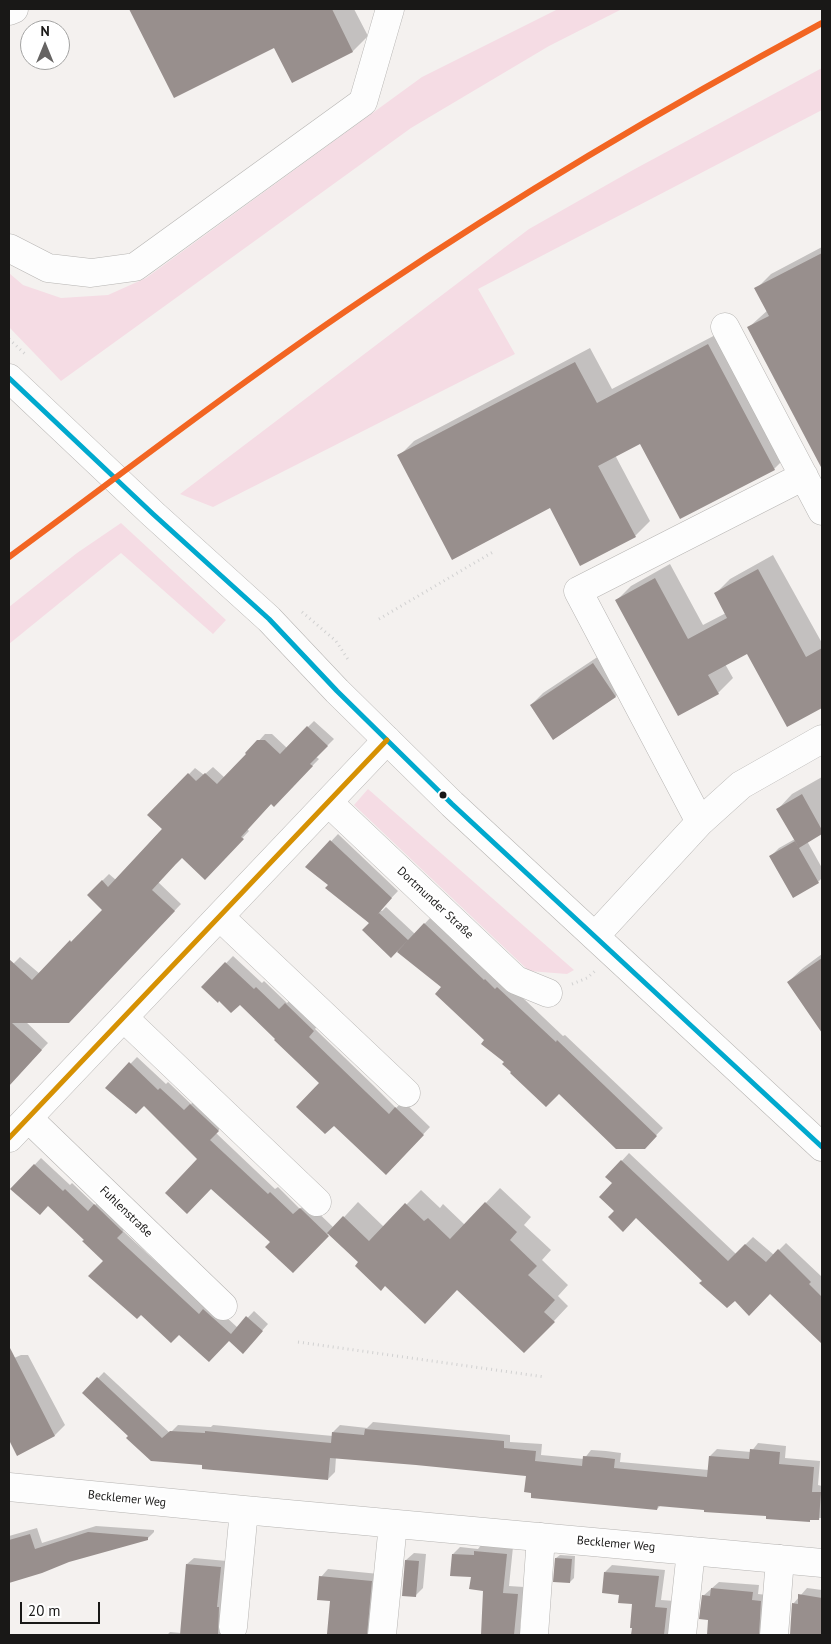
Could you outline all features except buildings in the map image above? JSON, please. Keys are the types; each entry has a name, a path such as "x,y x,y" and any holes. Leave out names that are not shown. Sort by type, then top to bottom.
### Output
{"street":[{"path":"9,11 14,9"},
{"path":"9,248 48,268 90,273 135,267 363,102 390,9"},
{"path":"726,327 822,511"},
{"path":"9,378 153,514 269,619 338,691 458,809 822,1147"},
{"path":"700,822 578,591 804,476"},
{"path":"595,936 700,822 741,785 822,739"},
{"path":"9,1138 387,740"},
{"name":"Dortmunder Straße","path":"329,803 516,980 548,993"},
{"path":"220,917 406,1093"},
{"path":"124,1018 317,1202"},
{"name":"Fuhlenstraße","path":"28,1118 223,1306"},
{"name":"Becklemer Weg","path":"9,1487 822,1563"},
{"path":"233,1627 244,1510"},
{"path":"382,1635 393,1524"},
{"path":"534,1635 541,1537"},
{"path":"682,1635 690,1550"},
{"path":"774,1635 780,1559"}],"path":[{"path":"379,619 493,552"},
{"path":"548,993 587,978 616,954"},
{"path":"298,1342 544,1377"}],"shaded area":[{"path":"558,9 622,9 549,46 411,128 61,381 9,327 9,273 23,285 61,298 108,295 146,278 422,77"},
{"path":"822,68 822,110 478,289 515,354 213,507 180,494 529,229 633,170"},
{"path":"121,523 226,620 213,634 121,553 9,644 9,607 77,553"},
{"path":"368,789 574,970 567,974 529,971 354,805"}],"transit line":[{"path":"9,557 284,354 431,254 596,151 822,23"},
{"path":"9,378 153,514 269,619 337,691 452,804 822,1147"},
{"path":"9,1138 387,740"}]}
